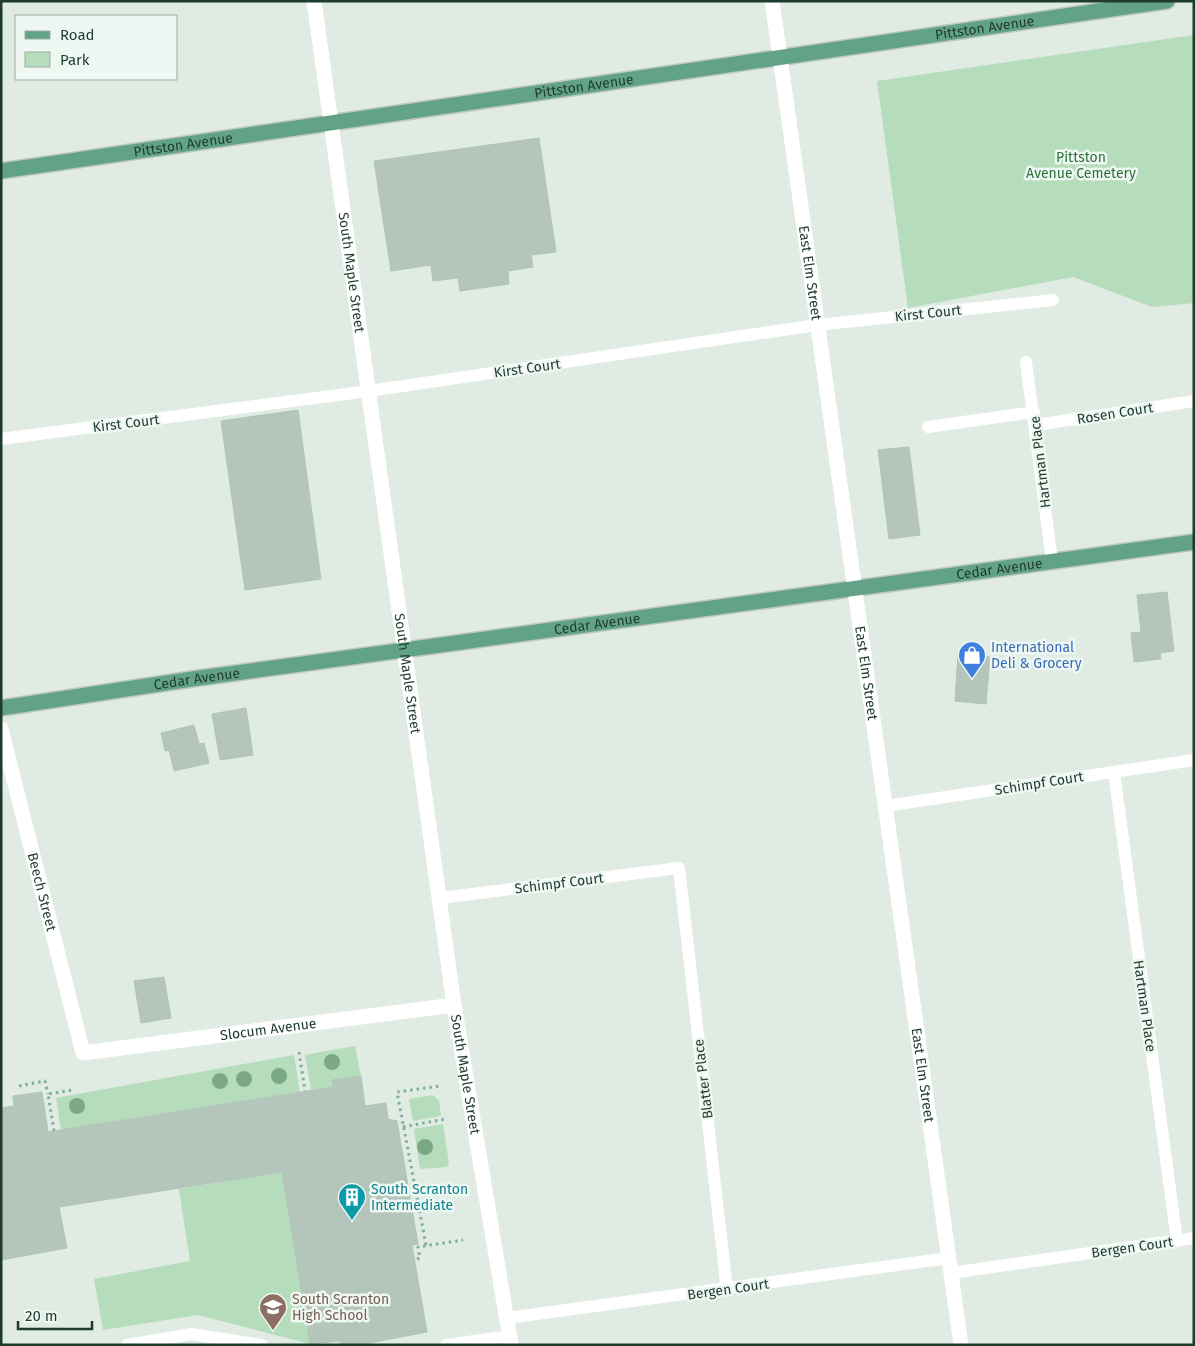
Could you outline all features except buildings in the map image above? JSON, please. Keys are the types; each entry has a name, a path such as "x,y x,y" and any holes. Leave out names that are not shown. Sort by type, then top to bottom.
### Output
{"main road":[{"name":"Pittston Avenue","path":"1,171 1167,1"},
{"name":"Cedar Avenue","path":"1,708 405,650 1194,542"}],"street":[{"name":"South Maple Street","path":"314,1 454,1005 510,1341"},
{"name":"East Elm Street","path":"772,1 961,1345"},
{"name":"Beech Street","path":"1,729 83,1053"},
{"name":"Slocum Avenue","path":"83,1053 454,1005"}],"lane":[{"name":"Kirst Court","path":"1,439 369,391 817,325 1053,300"},
{"name":"Hartman Place","path":"1026,362 1035,419 1052,561"},
{"name":"Rosen Court","path":"928,427 1035,419 1194,401"},
{"name":"Schimpf Court","path":"885,806 1194,760"},
{"name":"Hartman Place","path":"1114,772 1177,1241"},
{"name":"Schimpf Court","path":"440,898 679,868"},
{"name":"Blatter Place","path":"679,868 727,1290"},
{"name":"Bergen Court","path":"507,1318 727,1290 1194,1238"},
{"path":"127,1345 191,1334 262,1345"},
{"path":"446,1345 510,1341"}],"path":[{"path":"299,1052 305,1091"},
{"path":"19,1086 46,1081 54,1131"},
{"path":"426,1245 398,1092 440,1086"},
{"path":"48,1094 73,1090"},
{"path":"403,1127 445,1119"},
{"path":"417,1259 420,1258 418,1246 463,1240"}],"green space":[{"name":"Pittston Avenue Cemetery","path":"1194,35 1194,303 1152,307 1073,277 908,308 877,81"},
{"path":"355,1046 361,1076 332,1080 333,1087 311,1090 305,1055"},
{"path":"294,1055 300,1092 61,1130 56,1098"},
{"path":"433,1095 439,1101 441,1116 413,1121 409,1099"},
{"path":"443,1124 449,1164 447,1167 420,1169 414,1129"},
{"path":"282,1172 310,1344 198,1315 103,1330 94,1279 190,1261 179,1189"}],"place":[{"name":"International Deli & Grocery","path":"972,679"},
{"name":"South Scranton Intermediate","path":"352,1221"},
{"name":"South Scranton High School","path":"273,1331"}]}
